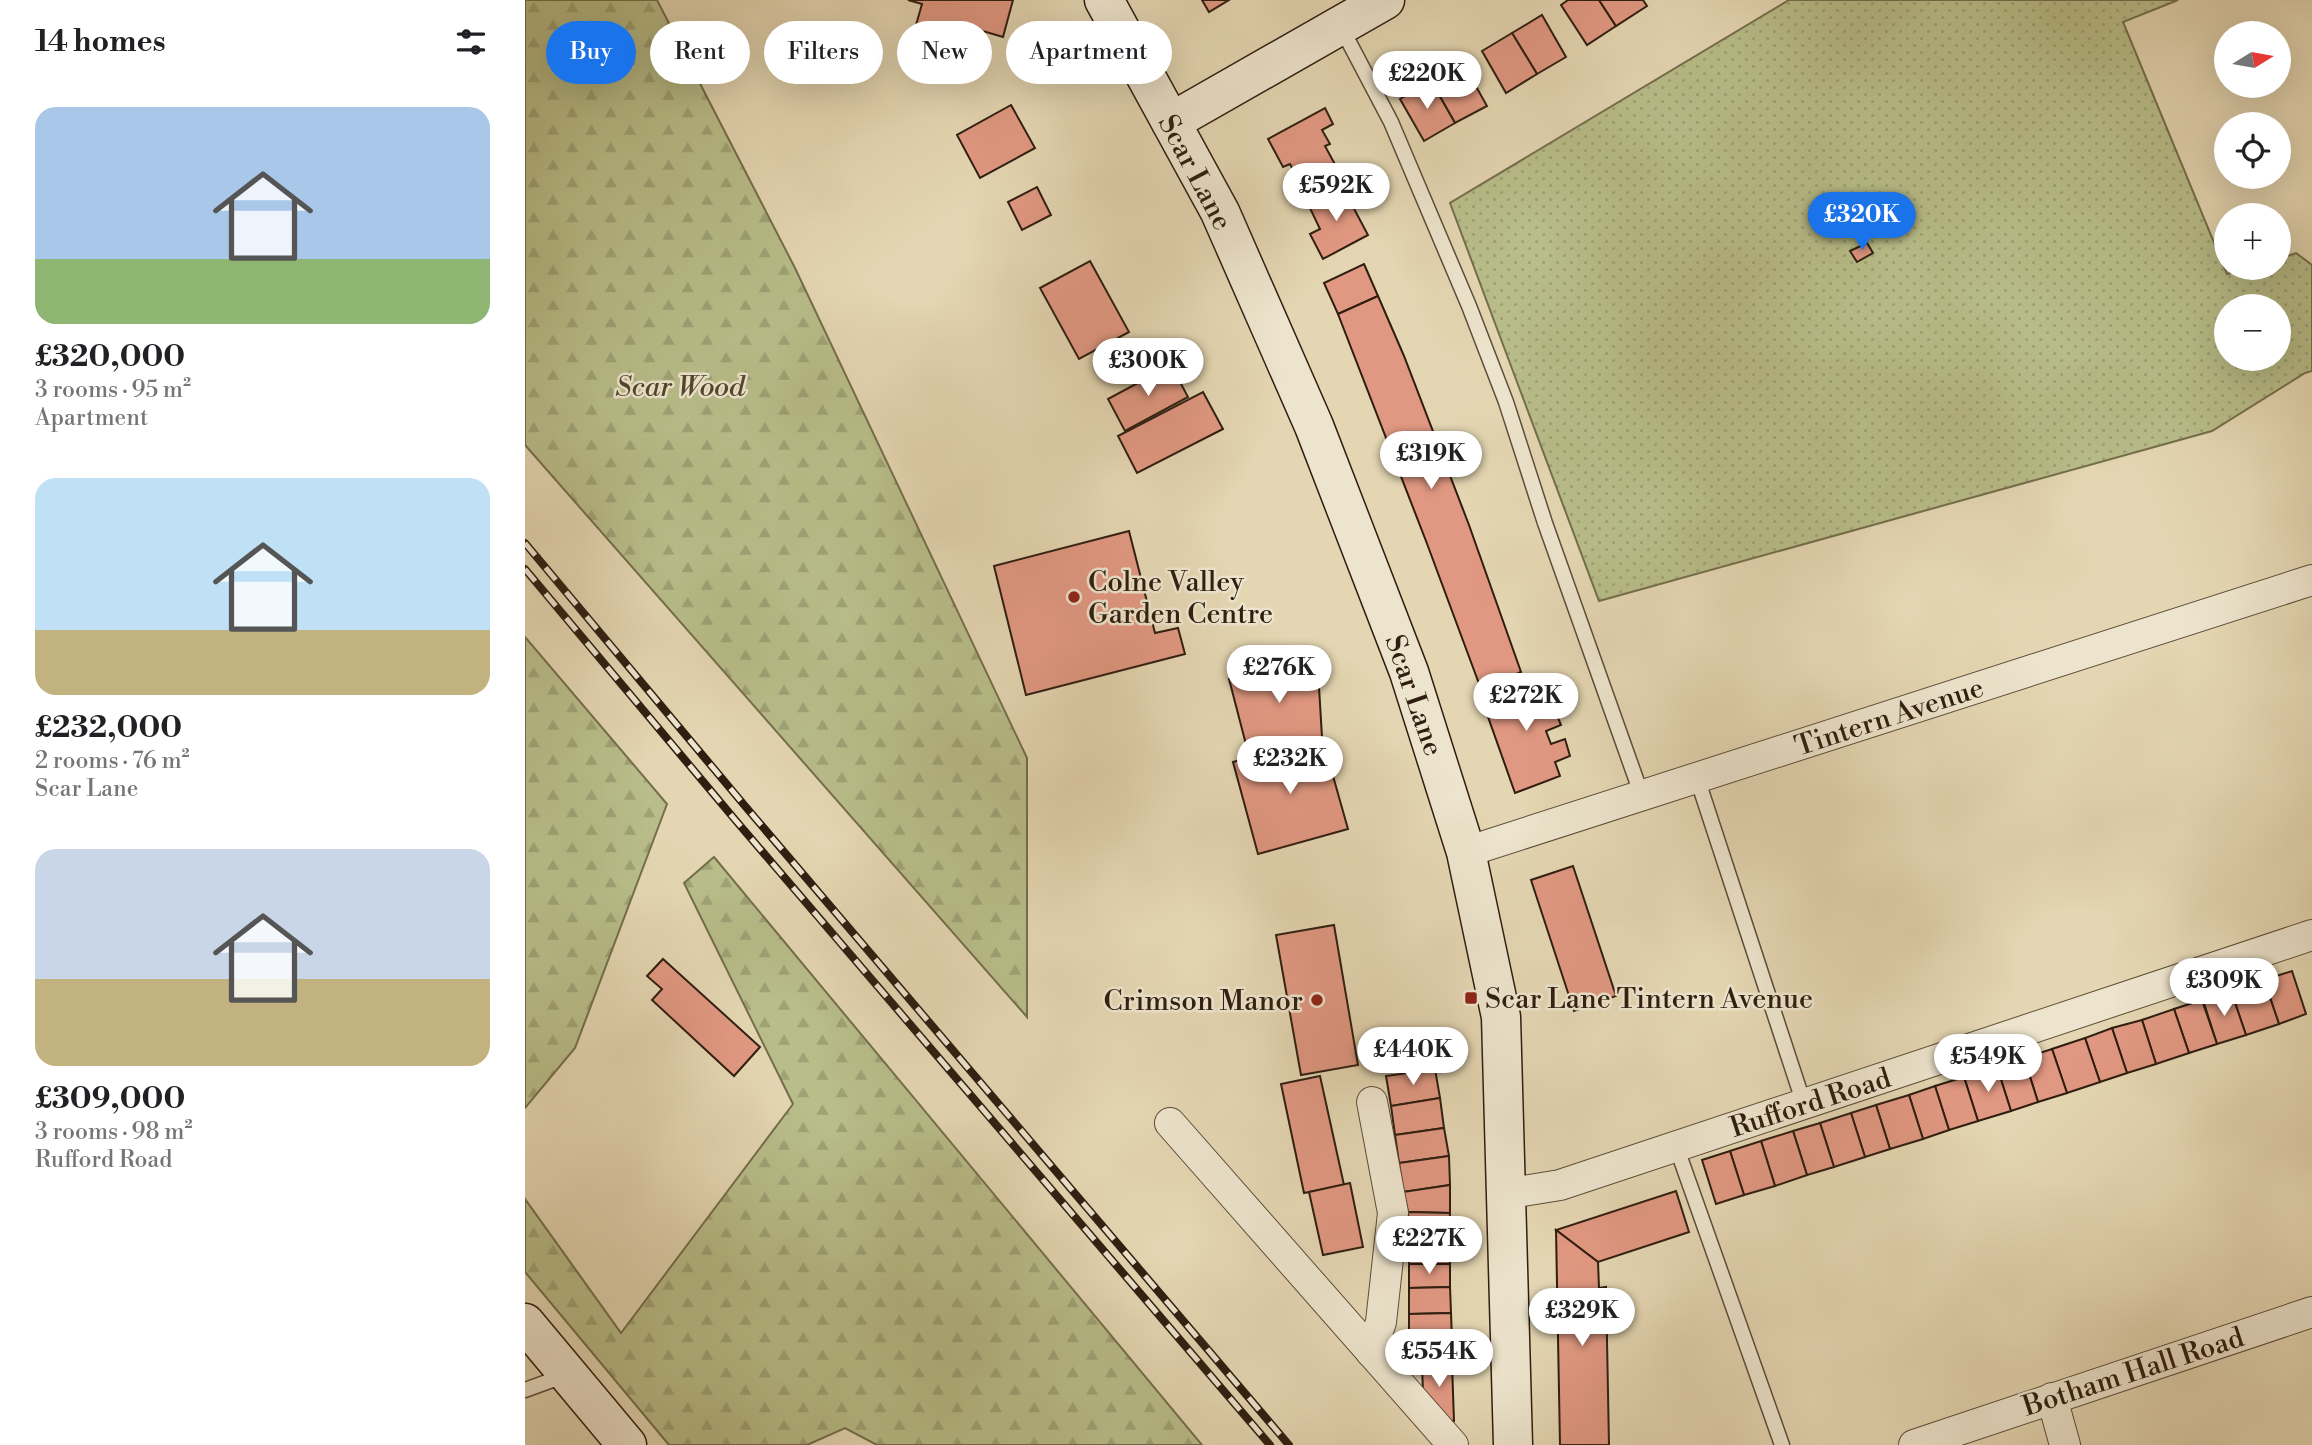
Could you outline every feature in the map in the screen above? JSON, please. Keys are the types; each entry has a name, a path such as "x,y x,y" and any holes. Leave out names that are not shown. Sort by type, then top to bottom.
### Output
{"main road":[{"name":"Scar Lane","path":"1104,0 1220,212 1314,426 1409,672 1466,852 1501,1017 1513,1445"},
{"path":"1171,122 1385,0"},
{"path":"525,1323 627,1445"}],"street":[{"name":"Tintern Avenue","path":"1466,852 2312,580"},
{"name":"Rufford Road","path":"1505,1194 1560,1185 2312,935"},
{"path":"1371,1352 1381,1322 1393,1213 1372,1102"},
{"path":"1170,1123 1453,1445"},
{"name":"Botham Hall Road","path":"1914,1445 2312,1312"},
{"path":"2052,1398 2064,1445"}],"lane":[{"path":"1341,25 1391,122 1469,306 1506,402 1545,523 1642,796"},
{"path":"1697,778 1804,1104"},
{"path":"1676,1146 1782,1445"},
{"path":"525,1390 568,1375"}],"green space":[{"name":"Scar Wood","path":"525,0 657,0 668,21 650,21 650,84 700,84 795,268 1027,758 1027,1017 525,445"},
{"path":"1789,0 2178,0 2123,22 2214,242 2214,280 2291,280 2291,255 2296,253 2312,265 2312,371 2212,431 1599,601 1450,203"},
{"path":"525,637 667,804 575,1048 525,1108"},
{"path":"714,857 1202,1445 877,1445 845,1428 807,1445 669,1445 525,1272 525,1199 621,1333 793,1104 684,883"}],"building":[{"path":"908,0 1013,0 1003,37 992,34 992,21 917,21 922,4"},
{"path":"1202,0 1229,0 1209,12"},
{"path":"1568,0 1599,0 1616,26 1587,45 1561,5"},
{"path":"1599,0 1643,0 1647,6 1616,26"},
{"path":"1542,15 1566,57 1537,74 1512,33"},
{"path":"1512,33 1537,74 1506,93 1482,51"},
{"path":"1463,63 1487,106 1455,123 1431,81"},
{"path":"1431,81 1455,123 1424,141 1400,99"},
{"path":"1011,105 1035,148 980,178 957,135"},
{"path":"1325,108 1333,124 1322,130 1330,144 1325,146 1337,168 1302,187 1290,164 1283,167 1268,139"},
{"path":"1342,186 1368,235 1323,259 1310,234 1320,229 1308,204"},
{"path":"1037,187 1051,215 1022,230 1008,202"},
{"path":"1867,243 1873,253 1857,262 1850,251"},
{"path":"1090,261 1129,332 1079,359 1040,288"},
{"path":"1364,264 1378,296 1338,314 1324,283"},
{"path":"1378,296 1469,525 1521,672 1481,689 1338,314"},
{"path":"1171,365 1188,397 1125,431 1108,399"},
{"path":"1203,392 1223,429 1137,473 1118,436"},
{"name":"Colne Valley Garden Centre","path":"1129,531 1155,633 1178,628 1185,654 1026,695 994,566"},
{"path":"1317,654 1322,737 1249,756 1229,679"},
{"path":"1544,675 1551,695 1537,700 1541,712 1554,708 1561,725 1546,731 1551,744 1565,739 1570,756 1555,762 1560,776 1515,793 1481,697"},
{"path":"1322,737 1348,829 1258,854 1233,762"},
{"path":"1573,866 1616,996 1574,1011 1531,880"},
{"name":"Crimson Manor","path":"1334,925 1358,1065 1301,1075 1276,935"},
{"path":"663,959 760,1047 734,1076 652,1000 662,989 647,976"},
{"path":"2292,971 2306,1014 2279,1024 2264,980"},
{"path":"2264,980 2279,1024 2246,1035 2231,991"},
{"path":"2231,991 2246,1035 2217,1044 2203,1000"},
{"path":"2202,1000 2217,1044 2189,1053 2174,1009"},
{"path":"2174,1009 2189,1053 2156,1064 2142,1020"},
{"path":"2142,1020 2156,1064 2127,1073 2112,1028"},
{"path":"2112,1028 2127,1073 2100,1082 2085,1038"},
{"path":"2085,1038 2100,1082 2067,1093 2052,1049"},
{"path":"2052,1049 2067,1093 2038,1102 2024,1058"},
{"path":"2024,1058 2038,1102 2011,1111 1997,1067"},
{"path":"1997,1067 2011,1111 1978,1121 1964,1077"},
{"path":"1435,1069 1440,1098 1391,1106 1386,1076"},
{"path":"1320,1076 1344,1185 1304,1193 1281,1084"},
{"path":"1964,1077 1978,1121 1949,1130 1935,1086"},
{"path":"1935,1086 1949,1130 1923,1139 1909,1095"},
{"path":"1909,1095 1923,1139 1890,1149 1876,1105"},
{"path":"1440,1098 1444,1128 1395,1135 1391,1106"},
{"path":"1876,1105 1890,1149 1865,1157 1851,1113"},
{"path":"1851,1113 1865,1157 1834,1167 1820,1123"},
{"path":"1820,1123 1834,1167 1807,1175 1793,1131"},
{"path":"1444,1128 1449,1156 1399,1163 1395,1135"},
{"path":"1793,1131 1807,1175 1775,1186 1761,1141"},
{"path":"1761,1141 1775,1186 1744,1195 1730,1151"},
{"path":"1730,1151 1744,1195 1716,1204 1702,1160"},
{"path":"1449,1156 1450,1185 1403,1192 1399,1163"},
{"path":"1350,1183 1363,1247 1323,1255 1309,1192"},
{"path":"1450,1185 1450,1213 1408,1212 1403,1192"},
{"path":"1676,1191 1689,1232 1598,1262 1556,1230"},
{"path":"1408,1212 1450,1213 1449,1240 1410,1240"},
{"path":"1556,1230 1598,1262 1599,1288 1606,1287 1609,1445 1560,1445"},
{"path":"1410,1240 1449,1240 1450,1264 1409,1264"},
{"path":"1409,1264 1450,1264 1450,1287 1409,1288"},
{"path":"1450,1287 1451,1313 1409,1314 1409,1288"},
{"path":"1451,1313 1452,1340 1409,1339 1409,1314"},
{"path":"1409,1339 1452,1340 1452,1364 1409,1364"},
{"path":"1422,1364 1452,1364 1454,1421 1442,1420 1423,1394"}],"railway":[{"path":"525,543 745,806 1289,1445"},
{"path":"525,569 737,822 1270,1445"}],"place":[{"name":"Colne Valley Garden Centre","path":"1074,597"},
{"name":"Scar Lane Tintern Avenue","path":"1471,998"},
{"name":"Crimson Manor","path":"1317,1000"}]}
